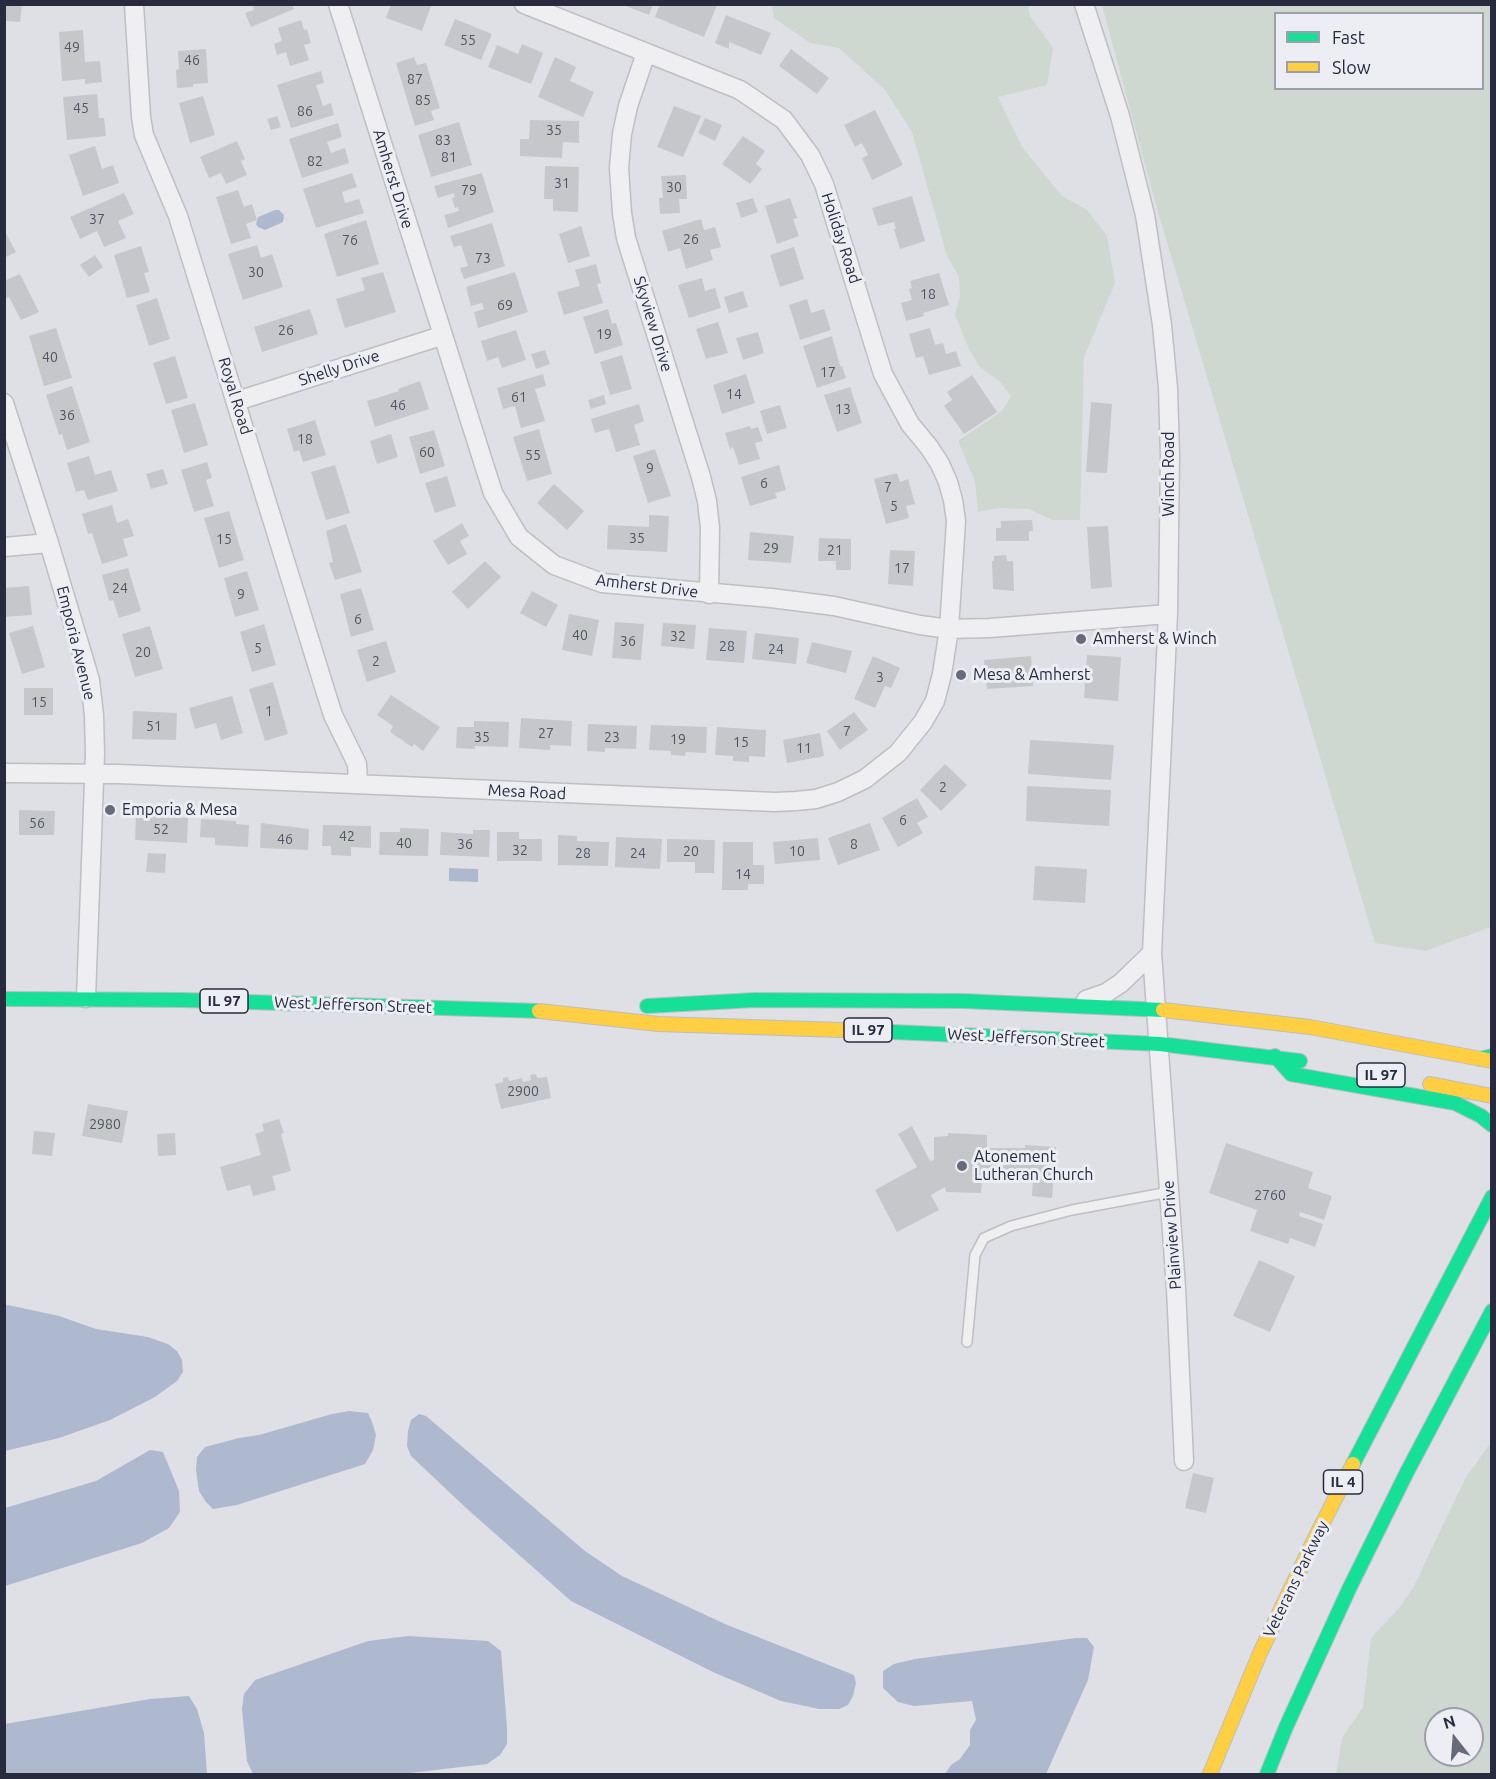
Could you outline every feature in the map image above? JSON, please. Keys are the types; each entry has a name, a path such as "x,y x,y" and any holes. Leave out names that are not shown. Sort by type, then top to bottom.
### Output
{"main road":[{"name":"West Jefferson Street","path":"4,999 86,998 557,1012 659,1024 859,1030 1160,1044 1275,1056 1309,1062"},
{"name":"West Jefferson Street","path":"557,1012 775,1000 1060,1004 1155,1009 1310,1027 1488,1058"},
{"path":"1275,1056 1291,1074 1455,1103 1481,1116 1491,1125"},
{"name":"IL 97","path":"1411,1081 1491,1096"},
{"name":"Veterans Parkway","path":"1210,1774 1260,1653 1317,1534 1491,1197"},
{"path":"1267,1774 1340,1610 1407,1472 1491,1311"},
{"path":"1449,1422 1491,1340"},
{"path":"1407,1472 1433,1453"}],"street":[{"name":"Royal Road","path":"134,4 144,135 178,216 333,715 357,764 358,784"},
{"name":"Amherst Drive","path":"338,4 492,493 519,537 554,565 602,583 834,606 949,629 990,628 1168,614"},
{"name":"Holiday Road","path":"524,4 740,90 784,120 810,155 824,184 883,374 910,424 929,447 948,482 956,521 949,629"},
{"name":"Winch Road","path":"1084,4 1120,116 1142,204 1161,315 1168,388 1170,456 1168,614 1152,953 1155,1009"},
{"name":"Skyview Drive","path":"646,53 628,106 622,134 620,168 622,213 626,238 707,501 710,528 708,594"},
{"name":"Shelly Drive","path":"237,401 441,336"},
{"name":"Emporia Avenue","path":"4,403 90,680 94,715 94,774 86,998"},
{"path":"4,547 49,543"},
{"name":"Mesa Road","path":"4,773 94,774 775,802 816,799 838,792 865,779 890,760 911,739 934,700 942,674 949,629"},
{"path":"1060,1004 1085,1001 1106,993 1133,973 1152,953"},
{"name":"Plainview Drive","path":"1155,1009 1160,1044 1179,1340 1184,1461"}],"lane":[{"path":"967,1342 975,1255 984,1238 1011,1226 1072,1210 1168,1192"}],"shaded area":[{"path":"772,5 1028,5 1030,16 1053,48 1047,85 998,97 1022,147 1062,196 1087,210 1107,236 1115,283 1084,357 1080,520 1052,520 1029,509 998,508 978,512 975,481 958,441 1002,411 1011,396 1000,382 979,366 969,349 955,315 960,296 959,277 947,256 912,132 885,90 839,48 810,43 774,18"},
{"path":"1102,5 1491,5 1491,927 1425,951 1375,943 1156,205"},
{"path":"1491,1442 1491,1774 1336,1774 1342,1738 1363,1707 1371,1638 1400,1607 1413,1588 1465,1479"}],"water":[{"path":"279,210 284,215 283,222 265,230 258,227 256,224 258,217"},
{"path":"449,868 478,869 478,882 449,881"},
{"path":"4,1306 59,1316 96,1329 148,1337 168,1344 177,1351 182,1360 183,1372 177,1381 155,1397 110,1420 59,1438 5,1451"},
{"path":"349,1411 368,1413 376,1435 373,1450 365,1464 237,1505 213,1509 199,1491 197,1457 205,1447"},
{"path":"419,1414 426,1416 585,1551 622,1576 725,1624 854,1675 856,1683 848,1705 839,1709 819,1709 781,1701 713,1672 571,1601 411,1456 407,1446 408,1431 411,1420"},
{"path":"150,1450 163,1452 179,1491 180,1512 169,1528 142,1543 5,1586 5,1508 96,1481"},
{"path":"408,1636 488,1641 501,1651 507,1744 500,1755 487,1764 401,1774 253,1774 247,1761 242,1709 244,1694 255,1680 368,1641"},
{"path":"1087,1638 1094,1647 1088,1680 1046,1774 945,1774 970,1745 970,1730 976,1720 972,1701 914,1706 898,1702 883,1688 883,1671 894,1664 915,1659"},
{"path":"189,1696 197,1709 204,1733 207,1774 5,1774 5,1724 150,1699"}],"building":[{"path":"4,4 22,4 20,22 4,21"},
{"path":"252,4 292,4 294,9 251,27 245,13 254,10"},
{"path":"391,4 431,6 422,31 386,18"},
{"path":"621,4 653,4 649,15"},
{"path":"660,4 717,5 704,37 655,17"},
{"path":"726,15 771,33 761,55 729,42 729,49 715,43"},
{"path":"455,19 492,34 481,60 444,45"},
{"path":"301,20 304,30 307,29 311,43 304,45 309,60 290,66 286,52 277,55 274,44 282,41 278,28"},
{"path":"83,30 85,62 100,61 102,82 85,84 85,79 62,81 59,32"},
{"path":"522,44 543,53 531,84 488,67 497,45 518,54"},
{"path":"206,49 208,83 177,88 178,51"},
{"path":"791,49 829,78 817,94 779,66"},
{"path":"414,57 417,65 426,63 440,108 431,111 434,120 415,126 396,63"},
{"path":"555,57 576,67 570,81 594,92 583,117 538,97"},
{"path":"321,71 324,83 316,85 323,106 331,103 334,115 291,128 277,85"},
{"path":"97,94 99,118 104,118 106,136 67,140 63,97"},
{"path":"203,96 215,135 190,143 179,103"},
{"path":"674,106 701,116 683,157 657,147"},
{"path":"875,110 903,165 872,180 862,158 868,155 862,143 855,147 844,125"},
{"path":"277,116 281,127 271,130 267,119"},
{"path":"705,118 722,125 715,141 698,133"},
{"path":"530,120 579,121 579,143 563,142 562,158 520,156 520,139 529,139"},
{"path":"459,122 472,165 431,177 418,135"},
{"path":"338,123 342,137 327,142 331,153 345,148 349,163 302,178 289,139"},
{"path":"743,136 765,151 756,164 762,169 750,184 722,164"},
{"path":"237,141 245,159 241,161 247,175 226,184 221,173 209,178 200,157"},
{"path":"95,146 102,169 113,165 119,183 83,196 69,155"},
{"path":"545,166 579,167 578,212 553,211 553,199 544,199"},
{"path":"352,173 357,187 342,192 345,203 359,199 364,213 316,228 303,189"},
{"path":"482,173 494,212 448,228 444,215 459,211 458,207 455,208 452,198 455,197 454,193 438,198 434,186"},
{"path":"686,175 687,199 679,199 680,213 660,214 659,198 663,198 661,176"},
{"path":"238,190 244,207 252,204 257,220 246,224 251,238 231,244 216,197"},
{"path":"124,193 134,214 118,221 126,238 104,247 97,231 80,239 70,217"},
{"path":"912,196 925,241 900,249 894,222 878,226 872,208"},
{"path":"753,198 758,212 741,218 736,203"},
{"path":"790,198 797,218 793,219 799,236 777,244 765,206"},
{"path":"701,219 704,230 715,227 721,247 710,250 713,260 686,269 680,248 668,252 662,231"},
{"path":"366,220 379,264 337,277 324,234"},
{"path":"492,223 505,266 464,279 460,268 468,266 461,245 454,247 450,236"},
{"path":"581,226 590,256 568,263 559,234"},
{"path":"4,230 16,252 4,258"},
{"path":"257,245 261,258 272,254 283,287 243,300 228,254"},
{"path":"141,246 149,272 144,273 150,292 127,298 114,255"},
{"path":"794,247 804,279 780,287 770,255"},
{"path":"95,255 103,267 89,277 80,265"},
{"path":"596,264 601,283 597,284 603,303 564,315 557,292 580,286 575,270"},
{"path":"383,272 396,312 345,328 336,299 365,290 361,278"},
{"path":"515,272 528,312 478,328 474,312 484,309 482,303 471,306 466,287"},
{"path":"939,273 949,305 906,321 901,303 912,300 909,289 912,288 910,281"},
{"path":"20,274 39,312 21,320 9,297 4,299 4,281"},
{"path":"702,278 705,291 715,288 721,308 689,318 678,285"},
{"path":"743,291 748,307 729,313 724,297"},
{"path":"157,298 170,339 149,346 136,305"},
{"path":"807,299 811,313 824,309 831,330 800,340 789,305"},
{"path":"310,309 318,334 262,352 254,327"},
{"path":"608,309 612,324 616,323 623,345 595,354 583,317"},
{"path":"718,322 728,353 706,359 696,329"},
{"path":"56,328 72,378 44,386 29,336"},
{"path":"930,328 935,345 943,343 946,354 956,351 961,366 929,375 923,356 916,358 909,334"},
{"path":"516,330 526,360 502,368 498,357 487,361 481,341"},
{"path":"758,332 764,353 743,360 736,338"},
{"path":"832,336 840,366 846,378 817,388 803,346"},
{"path":"545,350 550,364 536,369 531,354"},
{"path":"622,355 632,389 610,395 600,362"},
{"path":"175,356 188,398 166,404 153,363"},
{"path":"543,374 546,386 535,389 545,421 521,428 515,406 503,409 497,388"},
{"path":"746,374 755,403 722,414 713,385"},
{"path":"972,375 997,412 964,434 944,406 952,400 947,392"},
{"path":"420,381 429,409 375,427 367,401 399,391 398,389"},
{"path":"72,386 90,442 67,450 62,434 59,435 46,395"},
{"path":"850,387 862,423 837,432 824,395"},
{"path":"604,395 606,404 591,409 588,400"},
{"path":"1091,402 1112,404 1107,473 1086,472"},
{"path":"195,403 208,445 184,453 171,410"},
{"path":"639,404 644,421 634,425 640,445 616,452 609,429 595,433 591,419"},
{"path":"780,405 787,428 767,434 760,411"},
{"path":"315,420 326,455 303,462 299,450 294,452 287,429"},
{"path":"750,426 751,429 758,427 763,441 755,443 760,459 739,465 733,447 730,449 725,433"},
{"path":"539,429 552,474 527,481 513,437"},
{"path":"434,430 445,466 420,474 409,437"},
{"path":"391,434 398,457 377,464 370,441"},
{"path":"655,449 671,496 648,503 633,456"},
{"path":"89,456 95,475 111,470 118,491 88,500 84,490 76,492 67,463"},
{"path":"207,462 212,478 206,480 214,506 194,512 181,470"},
{"path":"335,465 350,513 326,520 311,472"},
{"path":"779,465 786,490 775,493 777,498 750,506 741,477"},
{"path":"163,469 168,484 151,489 146,474"},
{"path":"897,473 900,482 908,479 915,504 906,506 909,518 886,524 874,479"},
{"path":"447,476 456,506 435,513 425,483"},
{"path":"554,484 584,511 567,530 537,503"},
{"path":"112,505 117,523 128,519 134,536 123,539 128,556 102,564 92,533 88,534 82,514"},
{"path":"229,511 244,560 219,568 204,518"},
{"path":"649,515 669,516 667,552 607,549 608,525 649,527"},
{"path":"1032,520 1033,531 1029,531 1029,541 996,541 996,528 1001,528 1001,521"},
{"path":"462,523 469,536 460,541 467,554 448,565 433,541"},
{"path":"346,524 362,572 335,580 329,563 333,562 326,531"},
{"path":"1108,526 1112,587 1091,589 1087,527"},
{"path":"750,532 794,536 791,563 748,560"},
{"path":"819,538 851,539 851,570 836,570 836,561 818,561"},
{"path":"890,550 915,551 913,586 888,584"},
{"path":"1006,555 1007,561 1013,561 1014,591 993,589 992,561 994,561 994,556"},
{"path":"485,561 501,577 468,609 452,592"},
{"path":"128,568 141,611 119,618 113,600 109,601 102,575"},
{"path":"247,571 259,610 235,617 224,578"},
{"path":"29,586 32,615 4,617 4,588"},
{"path":"361,588 374,630 351,637 340,594"},
{"path":"532,591 558,605 546,627 520,613"},
{"path":"569,614 599,620 592,656 562,650"},
{"path":"615,622 644,624 641,660 612,658"},
{"path":"663,623 696,625 694,649 661,646"},
{"path":"264,624 276,665 252,672 240,632"},
{"path":"33,626 45,667 22,674 9,633"},
{"path":"150,626 163,669 135,677 122,634"},
{"path":"709,628 747,631 744,663 706,660"},
{"path":"755,633 799,638 796,664 752,659"},
{"path":"386,641 396,672 367,682 357,650"},
{"path":"812,642 852,651 846,673 806,663"},
{"path":"1087,655 1121,657 1118,701 1084,698"},
{"path":"873,656 900,668 891,688 885,686 875,708 854,699"},
{"path":"1031,656 1033,686 987,689 984,660"},
{"path":"273,682 288,734 265,741 249,689"},
{"path":"24,688 53,688 53,715 24,715"},
{"path":"391,695 440,727 423,751 414,744 412,747 390,732 393,726 377,715"},
{"path":"232,696 243,733 221,740 216,723 195,729 189,708"},
{"path":"133,711 177,713 176,740 132,739"},
{"path":"854,712 868,730 840,750 827,731"},
{"path":"521,718 572,721 571,746 550,745 550,750 519,748"},
{"path":"474,721 509,722 508,747 456,748 457,727 474,727"},
{"path":"588,724 637,726 636,749 605,748 605,752 587,751"},
{"path":"651,725 707,727 706,753 686,752 685,756 671,755 671,751 649,750"},
{"path":"717,727 766,730 765,757 749,756 749,762 733,761 733,756 715,755"},
{"path":"820,733 824,756 787,763 783,740"},
{"path":"1030,740 1114,745 1111,780 1028,774"},
{"path":"945,764 967,785 941,811 920,790"},
{"path":"1027,786 1111,790 1109,826 1026,821"},
{"path":"917,798 928,817 917,823 923,833 898,847 882,818"},
{"path":"19,810 55,811 54,835 19,835"},
{"path":"155,813 188,818 187,843 135,840 136,815 155,816"},
{"path":"201,819 236,821 236,824 249,825 248,847 215,845 215,838 200,837"},
{"path":"261,823 309,829 308,850 260,848"},
{"path":"870,823 880,850 838,865 828,838"},
{"path":"323,825 371,826 371,848 351,847 351,856 331,855 331,846 322,846"},
{"path":"400,828 429,829 428,856 379,855 380,832 400,832"},
{"path":"473,830 490,830 489,857 440,855 441,832 473,834"},
{"path":"497,832 519,832 519,839 542,839 542,861 497,861"},
{"path":"558,835 577,836 577,841 609,842 608,866 558,865"},
{"path":"616,837 662,839 660,869 615,867"},
{"path":"818,838 820,860 775,864 773,842"},
{"path":"667,839 715,840 714,873 695,873 695,862 667,862"},
{"path":"723,842 753,842 753,865 764,865 764,884 748,884 748,890 722,890"},
{"path":"148,853 166,854 165,873 146,872"},
{"path":"1035,866 1087,869 1085,903 1033,900"},
{"path":"536,1074 537,1078 547,1077 551,1098 501,1109 495,1084 503,1082 503,1078 508,1077 509,1081 522,1078 523,1082 531,1080 530,1075"},
{"path":"88,1104 128,1111 122,1143 82,1136"},
{"path":"279,1119 291,1171 272,1176 276,1190 253,1196 250,1185 227,1191 220,1167 261,1155 255,1134 264,1131 262,1124"},
{"path":"912,1126 930,1161 934,1160 934,1137 948,1136 948,1133 987,1135 987,1148 1025,1148 1025,1145 1056,1147 1052,1198 1032,1196 1033,1178 982,1178 981,1193 946,1192 945,1187 931,1195 939,1210 897,1232 875,1190 917,1167 898,1134"},
{"path":"34,1131 55,1133 52,1156 32,1154"},
{"path":"175,1133 176,1155 158,1156 157,1134"},
{"path":"1226,1143 1313,1172 1308,1188 1332,1196 1324,1220 1300,1212 1299,1216 1323,1224 1315,1247 1290,1238 1288,1244 1250,1231 1257,1210 1209,1193"},
{"path":"1259,1260 1295,1276 1270,1332 1233,1316"},
{"path":"1193,1473 1214,1478 1206,1513 1185,1508"}],"traffic: fast":[{"path":"4,999 183,1000 539,1011"},
{"path":"647,1006 755,1000 963,1001 1163,1010"},
{"path":"871,1031 1160,1044 1300,1061"},
{"path":"1275,1056 1291,1074 1455,1103 1481,1116 1492,1125"},
{"path":"1480,1059 1492,1056"},
{"path":"1353,1464 1492,1197"},
{"path":"1267,1774 1349,1589 1407,1472 1492,1311"}],"traffic: slow":[{"path":"1163,1010 1310,1027 1492,1061"},
{"path":"539,1011 659,1024 871,1031"},
{"path":"1430,1084 1492,1096"},
{"path":"1210,1774 1260,1653 1353,1464"}],"place":[{"name":"Amherst & Winch","path":"1081,639"},
{"name":"Mesa & Amherst","path":"961,675"},
{"name":"Emporia & Mesa","path":"110,810"},
{"name":"Atonement Lutheran Church","path":"962,1166"}]}
